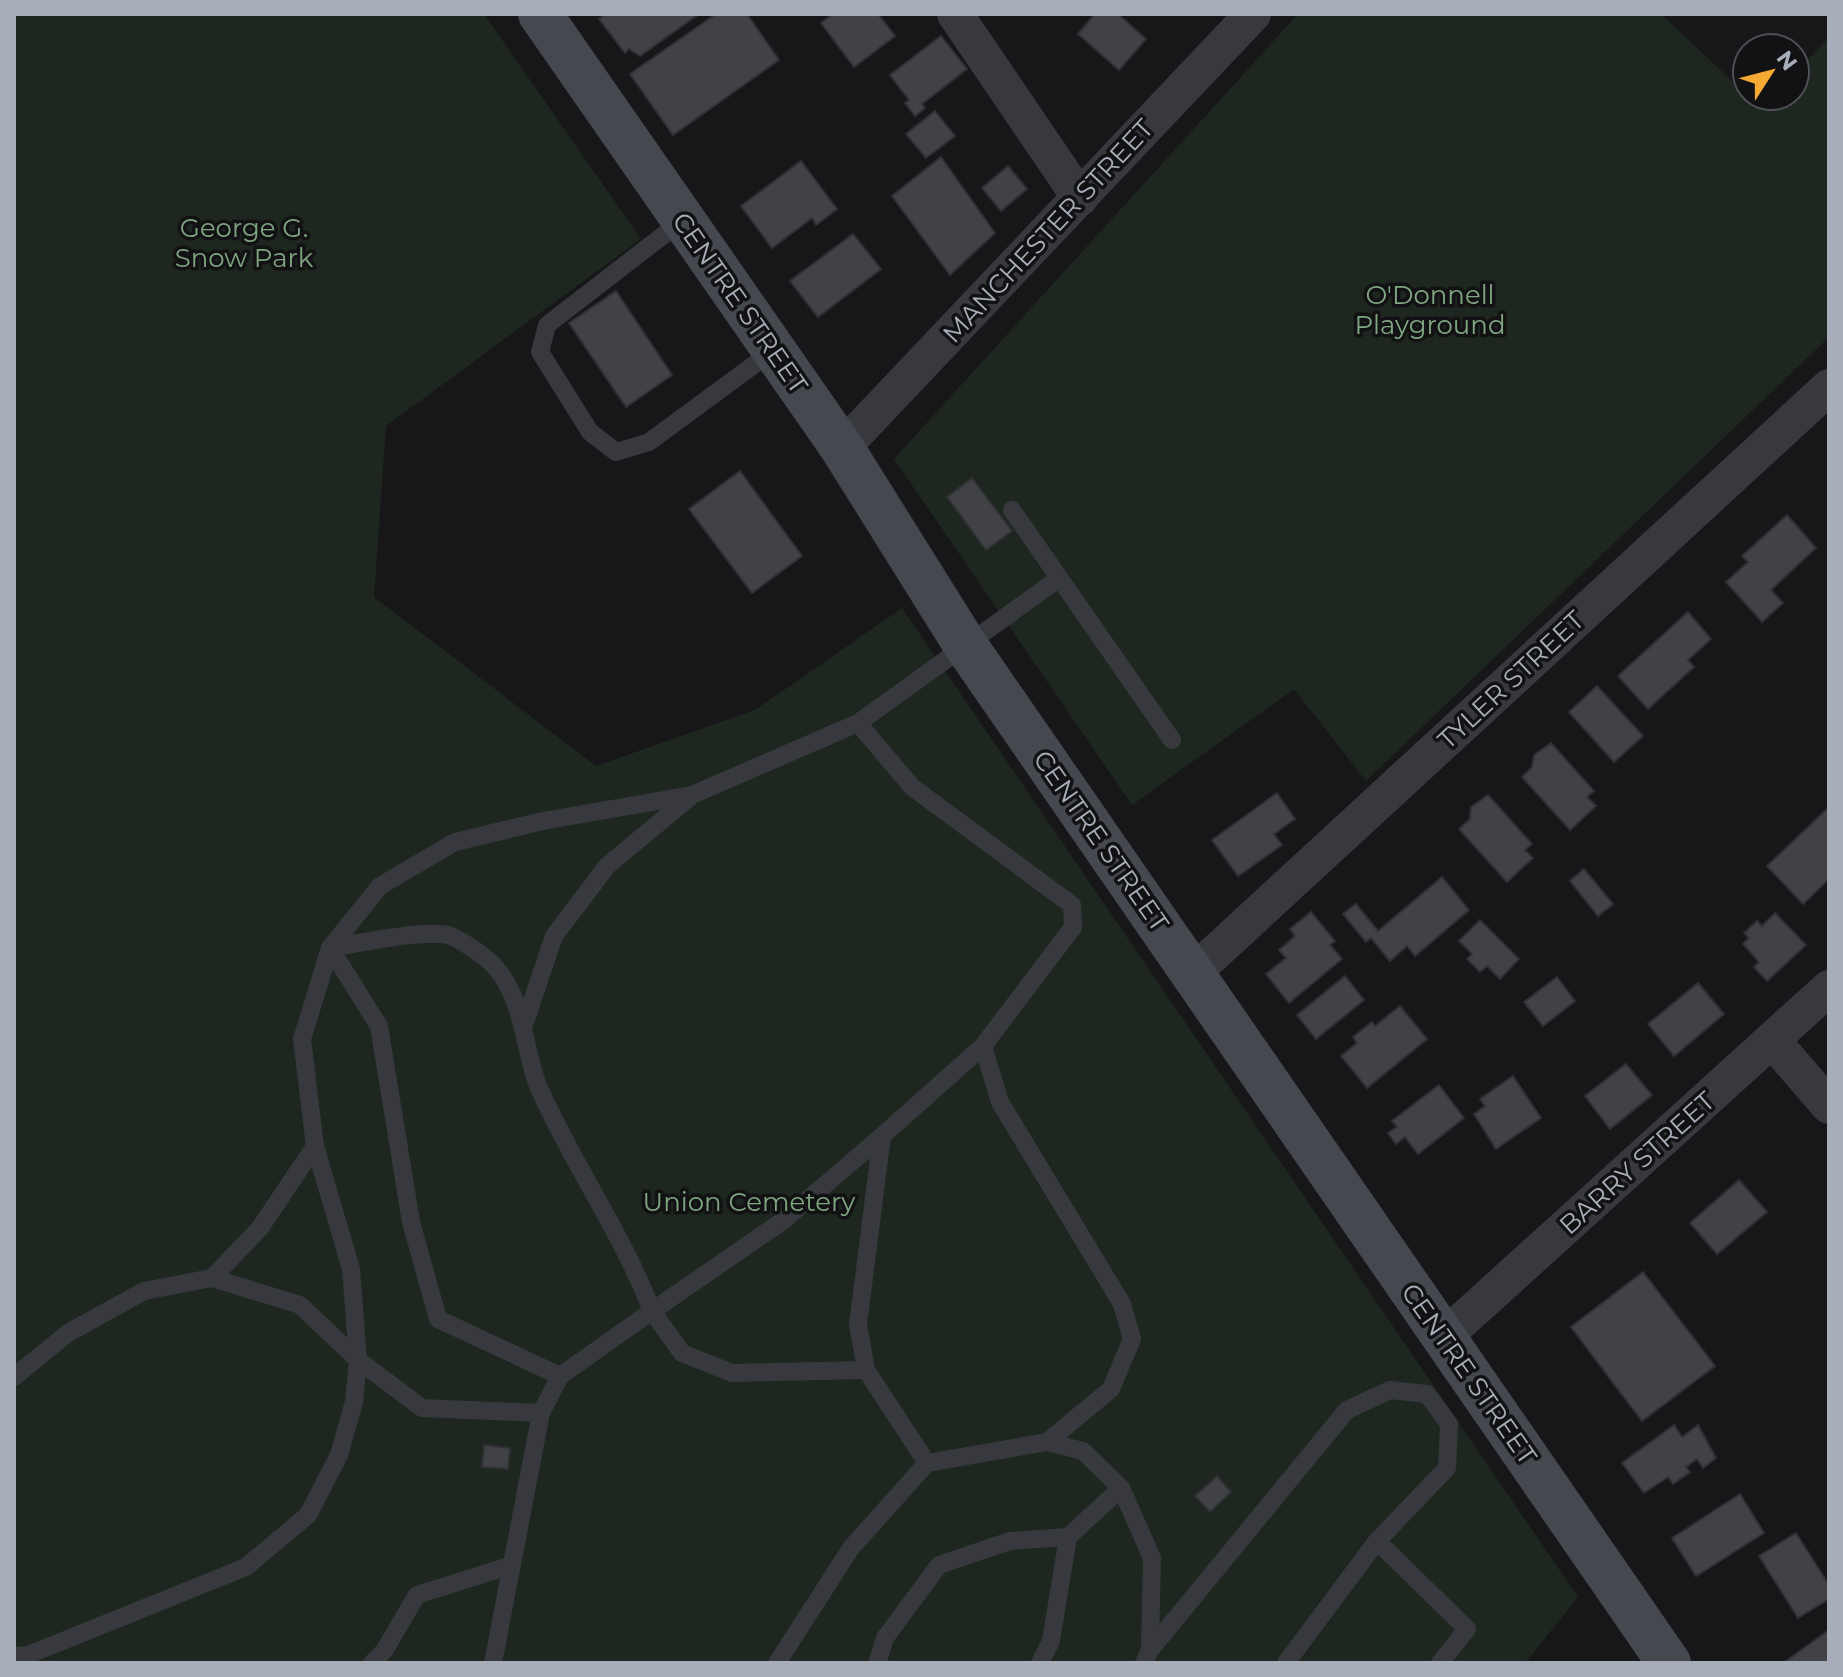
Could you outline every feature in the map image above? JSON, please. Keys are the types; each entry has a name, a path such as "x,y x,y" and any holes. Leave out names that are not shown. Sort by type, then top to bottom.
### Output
{"main road":[{"name":"CENTRE STREET","path":"540,14 842,448 964,643 1669,1663"}],"street":[{"path":"955,14 1080,198"},
{"name":"MANCHESTER STREET","path":"842,448 1253,14"},
{"name":"TYLER STREET","path":"1193,973 1829,387"},
{"name":"BARRY STREET","path":"1444,1337 1829,988"},
{"path":"1772,1040 1829,1106"}],"lane":[{"path":"683,220 547,325 540,352 590,432 616,452 649,442 774,350"},
{"path":"1012,510 1172,740"},
{"path":"14,1656 28,1655 246,1567 308,1515 339,1455 354,1402 358,1360 351,1269 315,1146 302,1039 330,948 380,886 455,842 543,821 692,795 858,723 964,643 1058,579"},
{"path":"493,1663 541,1413 560,1376 784,1220 882,1136 983,1046 1073,927 1072,905 912,787 858,723"},
{"path":"524,1025 554,936 607,866 692,795"},
{"path":"330,948 394,938 450,936 496,968 524,1025 537,1083 572,1158 634,1262 652,1311 682,1353 732,1373 866,1370"},
{"path":"330,948 379,1026 411,1222 438,1319 560,1376"},
{"path":"983,1046 1000,1102 1122,1304 1132,1339 1111,1389 1047,1442"},
{"path":"882,1136 858,1324 866,1370 927,1463"},
{"path":"212,1278 260,1228 315,1146"},
{"path":"14,1377 68,1333 144,1291 212,1278 300,1305 358,1360 422,1408 541,1413"},
{"path":"1147,1657 1347,1410 1390,1390 1427,1394 1449,1424 1447,1468 1377,1541 1286,1663"},
{"path":"777,1663 851,1548 927,1463 1047,1442 1083,1451 1121,1488 1152,1558 1147,1657"},
{"path":"1040,1663 1051,1641 1068,1537 1121,1488"},
{"path":"877,1663 885,1638 939,1565 1010,1541 1068,1537"},
{"path":"1377,1541 1467,1629 1440,1663"},
{"path":"372,1663 384,1651 417,1595 512,1565"}],"green space":[{"name":"Union Cemetery","path":"14,14 484,14 641,239 386,426 374,597 596,766 755,710 902,608 1578,1597 1525,1663 14,1663"},
{"name":"O'Donnell Playground","path":"1298,14 1661,14 1731,80 1731,112 1811,112 1811,57 1829,37 1829,337 1366,781 1294,689 1132,805 894,459"}],"building":[{"path":"606,14 699,14 640,56 629,49 625,53 599,19"},
{"path":"716,14 747,14 779,60 673,135 630,74"},
{"path":"833,14 878,14 895,36 854,67 821,23"},
{"path":"1095,14 1118,14 1146,39 1119,70 1078,34"},
{"path":"941,36 967,69 922,104 925,108 915,116 905,103 909,100 890,75"},
{"path":"935,111 955,136 926,158 906,134"},
{"path":"941,157 995,233 950,275 892,196"},
{"path":"801,161 837,209 816,225 812,218 772,248 741,206"},
{"path":"1008,166 1027,189 1001,211 982,188"},
{"path":"853,234 881,269 818,317 790,281"},
{"path":"616,291 672,375 626,407 569,323"},
{"path":"740,471 802,556 752,593 689,509"},
{"path":"972,478 1012,531 986,550 947,497"},
{"path":"1787,515 1816,548 1771,590 1783,603 1762,622 1726,582 1748,562 1742,556"},
{"path":"1688,612 1711,639 1688,660 1694,667 1648,709 1618,676"},
{"path":"1597,686 1643,736 1614,762 1569,712"},
{"path":"1551,743 1594,791 1587,797 1596,806 1570,830 1522,777 1532,767 1534,755"},
{"path":"1277,793 1295,819 1274,834 1282,845 1238,876 1212,840"},
{"path":"1488,795 1532,844 1525,850 1533,858 1507,882 1459,829 1470,819 1471,807"},
{"path":"1829,807 1829,879 1803,904 1767,866"},
{"path":"1584,869 1613,904 1598,916 1570,881"},
{"path":"1442,877 1469,910 1415,956 1407,946 1390,961 1371,938 1366,942 1343,914 1356,904 1378,931"},
{"path":"1311,912 1335,941 1330,945 1342,959 1289,1003 1266,974 1286,958 1279,950 1295,936 1290,929"},
{"path":"1775,913 1806,945 1767,981 1754,967 1759,962 1743,944 1749,938 1744,933 1757,921 1762,926"},
{"path":"1480,920 1519,959 1500,979 1487,966 1480,972 1467,959 1472,954 1459,941"},
{"path":"1345,976 1364,1000 1316,1039 1297,1015"},
{"path":"1557,977 1575,1001 1543,1026 1524,1002"},
{"path":"1698,983 1724,1014 1674,1056 1648,1024"},
{"path":"1400,1006 1427,1039 1367,1088 1341,1056 1357,1043 1353,1037 1372,1022 1375,1026"},
{"path":"1626,1064 1652,1095 1610,1129 1585,1096"},
{"path":"1513,1076 1541,1118 1496,1149 1474,1114 1485,1106 1480,1099"},
{"path":"1439,1085 1464,1118 1418,1154 1405,1137 1396,1144 1388,1133 1397,1127 1392,1121"},
{"path":"1739,1180 1767,1212 1717,1254 1690,1223"},
{"path":"1643,1272 1715,1366 1642,1421 1571,1327"},
{"path":"1674,1425 1682,1437 1698,1425 1716,1458 1703,1468 1697,1459 1686,1467 1690,1472 1673,1484 1668,1477 1644,1493 1622,1463"},
{"path":"484,1445 510,1448 508,1469 482,1467"},
{"path":"1217,1476 1231,1492 1210,1512 1195,1496"},
{"path":"1740,1494 1764,1533 1696,1576 1672,1538"},
{"path":"1796,1533 1829,1585 1829,1599 1798,1618 1759,1556"},
{"path":"1829,1630 1829,1663 1786,1661"}],"park label":[{"name":"George G. Snow Park","path":"244,243"}]}
